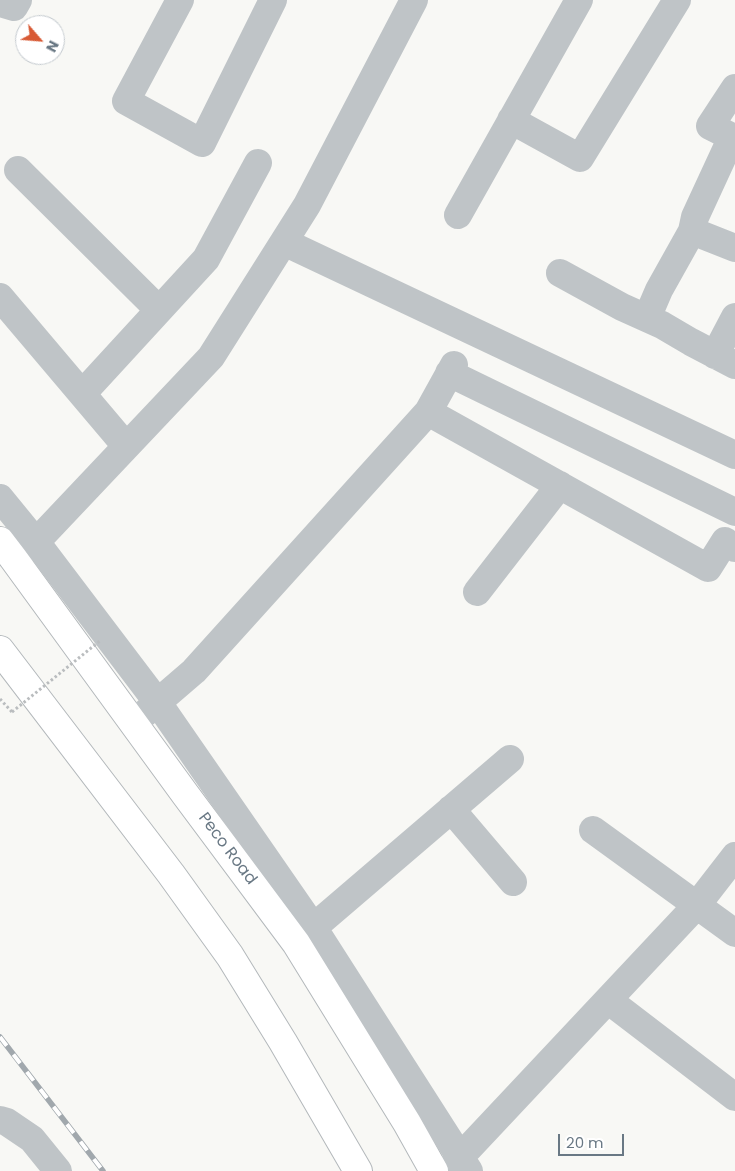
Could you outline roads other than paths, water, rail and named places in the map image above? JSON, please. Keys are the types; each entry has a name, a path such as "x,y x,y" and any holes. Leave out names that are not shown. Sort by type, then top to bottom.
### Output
{"main road":[{"name":"Peco Road","path":"7,549 134,723 305,935 434,1171"},
{"path":"0,650 171,874 230,956 358,1171"}],"street":[{"path":"0,3 14,7 18,0"},
{"path":"180,0 126,101 202,143 272,0"},
{"path":"7,549 36,542 211,357 307,205 414,0"},
{"path":"458,215 579,0"},
{"path":"511,120 580,158 677,0"},
{"path":"647,318 659,290 692,231 695,217 733,138 710,126 735,88"},
{"path":"82,394 206,258 258,163"},
{"path":"18,170 160,310"},
{"path":"692,231 735,248"},
{"path":"284,242 735,455"},
{"path":"560,273 622,307 662,325 725,360 735,317"},
{"path":"0,297 126,446"},
{"path":"134,723 194,671 428,412 451,369 735,512"},
{"path":"428,412 708,568 725,541 735,548"},
{"path":"477,592 560,485"},
{"path":"0,498 36,542 158,703 305,935 459,1166 608,1000 697,905 735,856"},
{"path":"305,935 510,759"},
{"path":"451,809 513,882"},
{"path":"594,830 735,934"},
{"path":"608,1000 735,1097"},
{"path":"0,1120 7,1122 32,1139 58,1171"}],"railway":[{"path":"0,1037 103,1171"}]}
